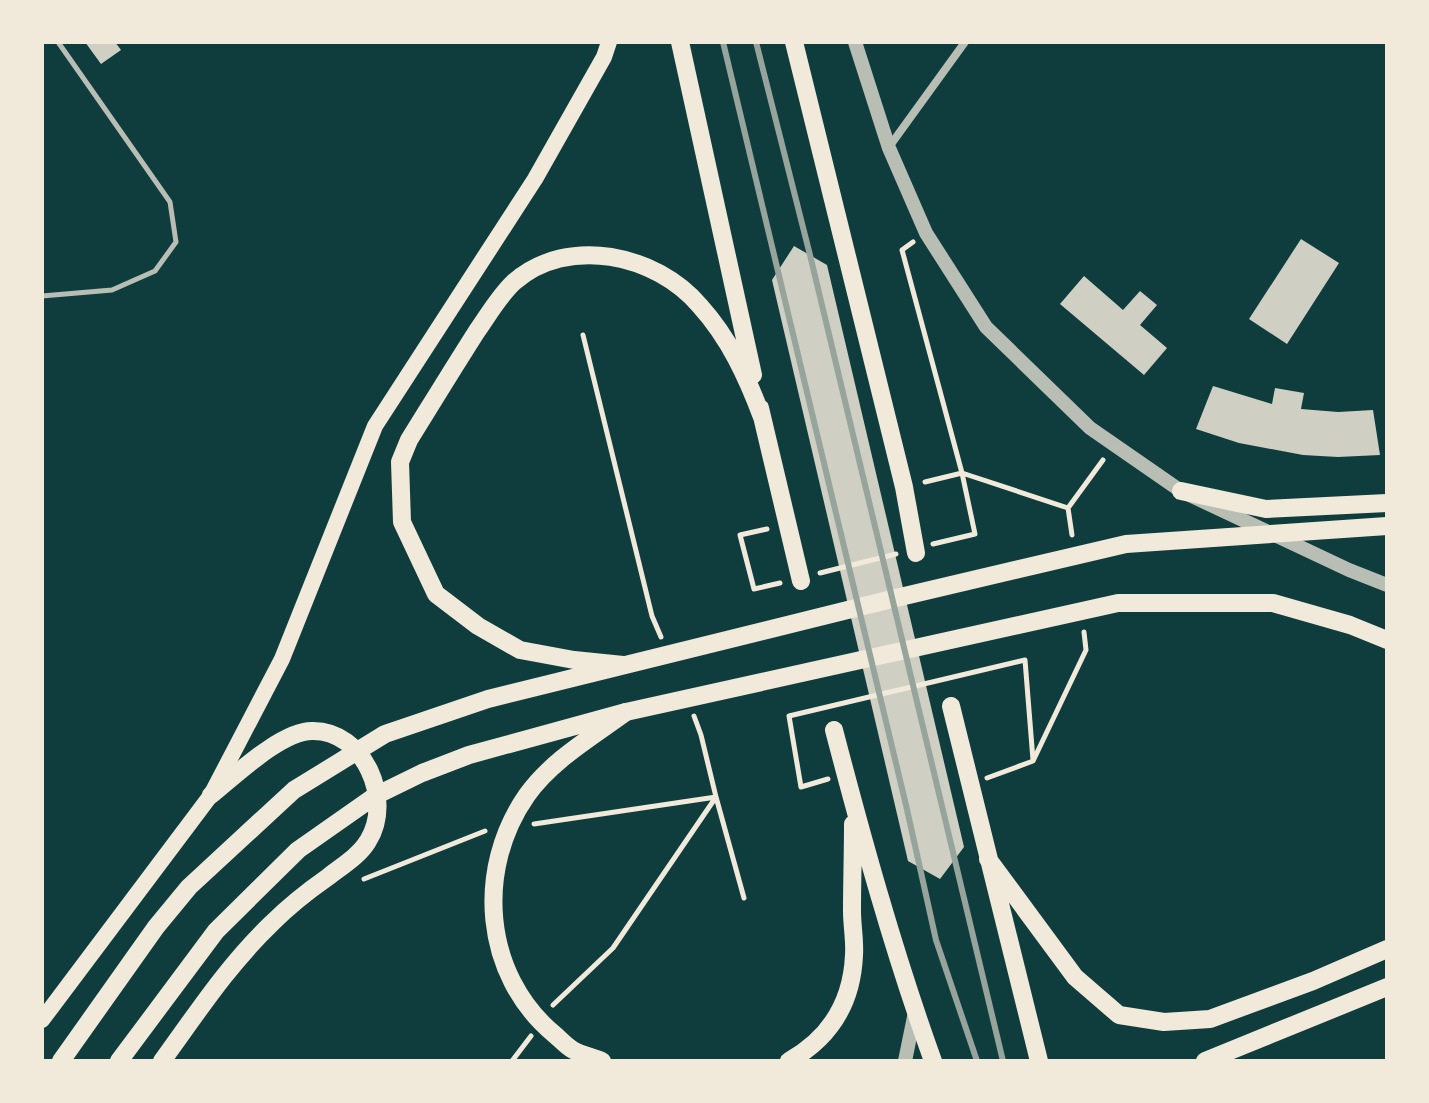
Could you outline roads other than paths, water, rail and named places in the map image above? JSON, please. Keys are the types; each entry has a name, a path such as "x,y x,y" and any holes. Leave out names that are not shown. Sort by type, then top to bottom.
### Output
{"main road":[{"path":"42,1020 211,795 282,659 375,426 535,179 604,57 609,42"},
{"path":"680,42 799,579"},
{"path":"794,42 904,487 916,550"},
{"path":"623,665 520,650 478,626 436,594 402,522 400,462 409,440 500,297 526,273 558,258 594,254 612,257 668,279 701,306 736,357 762,417"},
{"path":"1181,491 1266,509 1387,503"},
{"path":"61,1061 156,927 189,887 294,790 385,734 488,699 1126,544 1387,526"},
{"path":"119,1061 216,931 298,850 375,796 469,755 626,712 1118,603 1273,603 1350,625 1387,640"},
{"path":"951,706 1039,1061"},
{"path":"602,1061 572,1049 542,1025 517,995 502,960 494,918 495,871 507,833 527,795 556,762 626,712"},
{"path":"834,730 853,805 933,1061"},
{"path":"162,1061 222,976 249,946 298,900 361,851 371,837 378,806 372,774 364,761 341,740 312,731 287,738 272,747 211,795"},
{"path":"789,1061 808,1051 828,1031 844,1004 851,979 854,953 853,805"},
{"path":"988,859 1075,977 1119,1015 1164,1022 1210,1019 1313,981 1387,949"},
{"path":"1205,1061 1387,987"}],"street":[{"path":"855,42 889,148 926,233 986,327 1090,428 1181,491 1387,585"},
{"path":"889,148 965,42"},
{"path":"905,1061 915,1011"}],"lane":[{"path":"42,296 112,290 155,271 176,242 170,202 58,42"}],"railway":[{"path":"723,42 936,940 977,1061"},
{"path":"756,42 1003,1061"}]}
